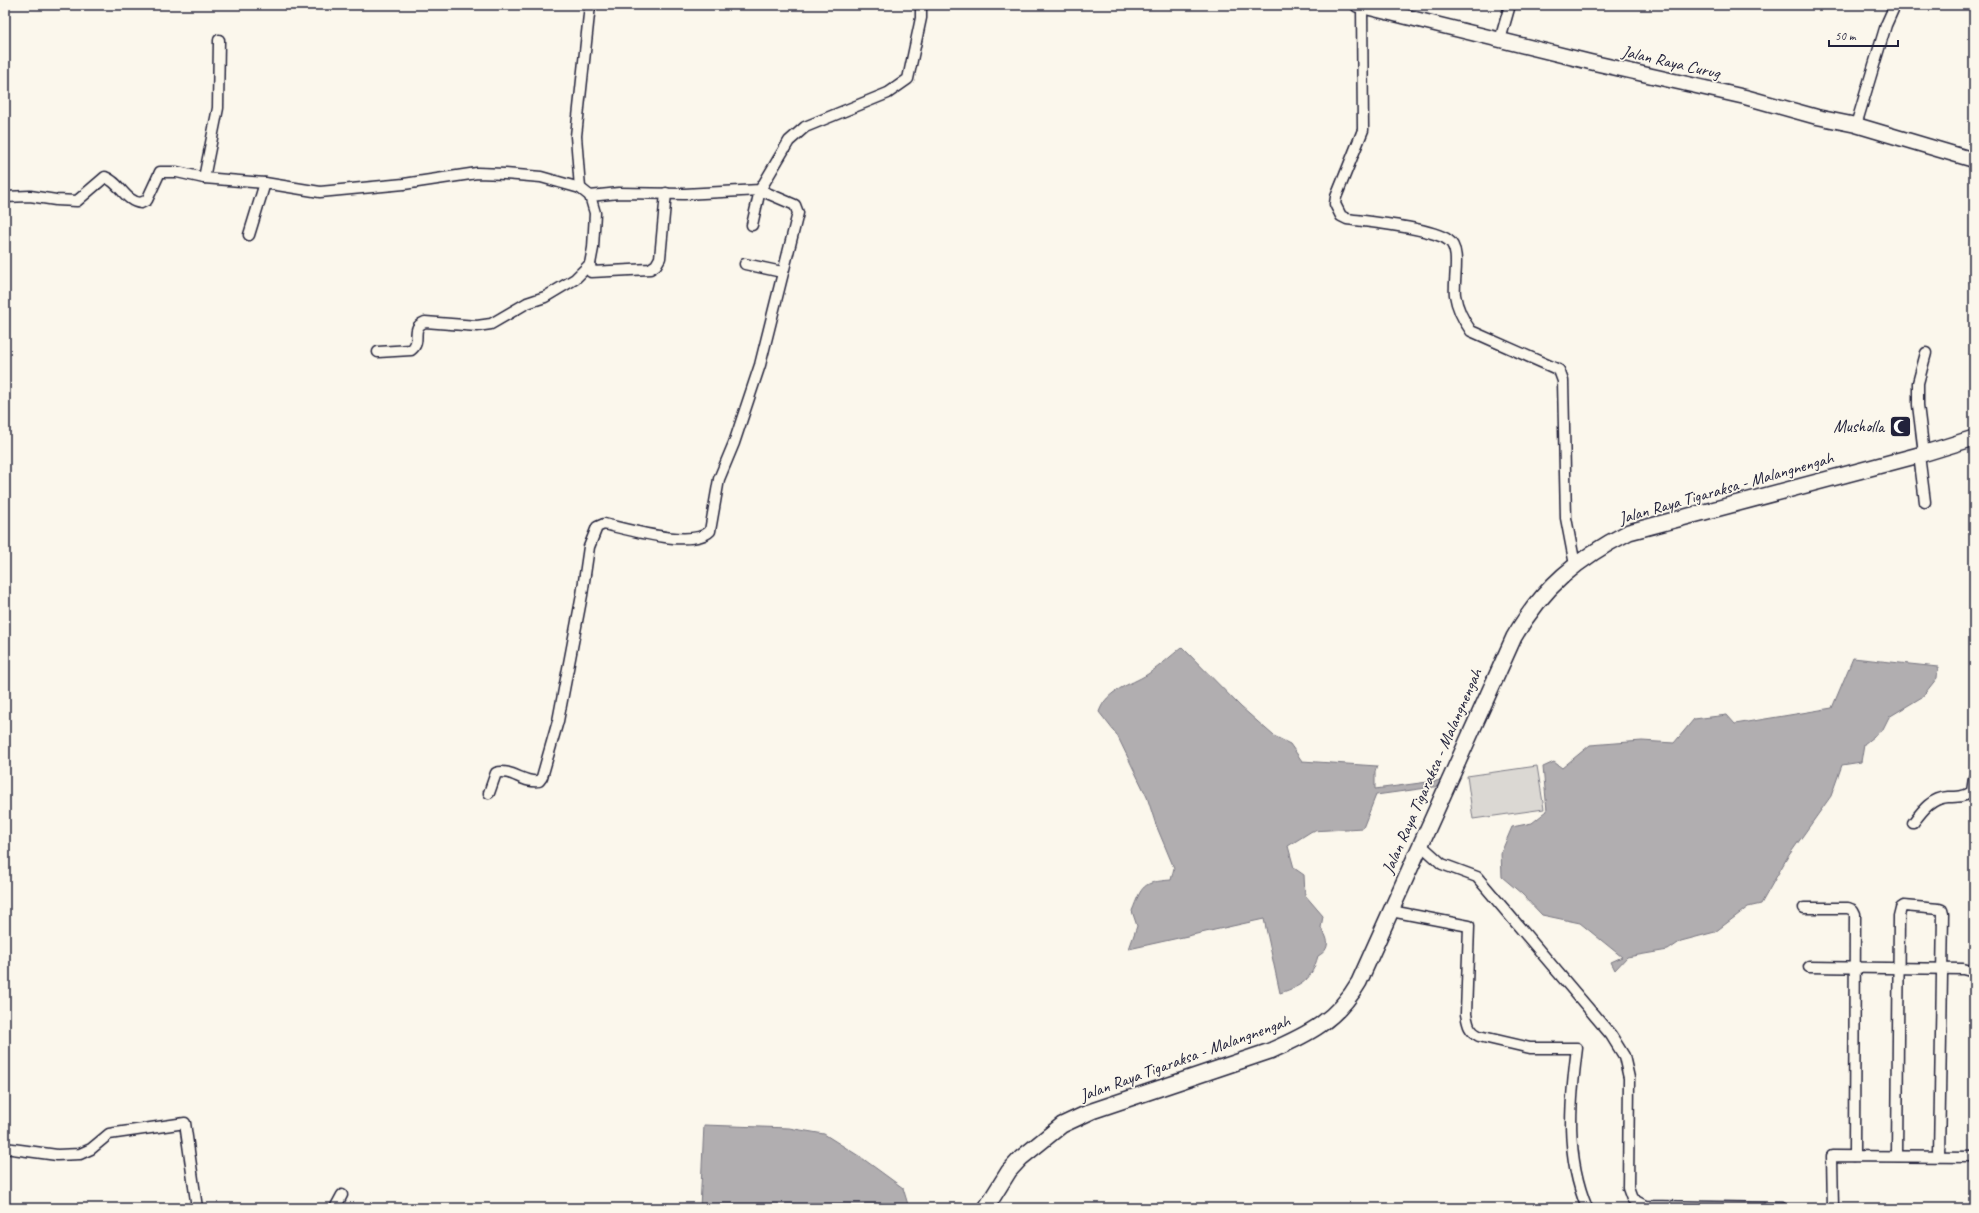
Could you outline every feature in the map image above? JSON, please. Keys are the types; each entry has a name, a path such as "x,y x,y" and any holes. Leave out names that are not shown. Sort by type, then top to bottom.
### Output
{"main road":[{"name":"Jalan Raya Tigaraksa - Malangnengah","path":"986,1208 1009,1171 1020,1158 1062,1125 1092,1111 1270,1051 1296,1040 1324,1024 1346,1003 1390,911 1514,637 1536,603 1552,585 1575,565 1591,553 1629,532 1922,454 1974,438"}],"street":[{"path":"580,188 576,136 590,5"},
{"path":"752,225 760,190 789,141 805,127 888,93 908,79 920,18 921,5"},
{"path":"1500,40 1510,5"},
{"path":"1856,125 1886,25 1895,5"},
{"path":"1360,6 1363,130 1336,197 1337,210 1341,216 1347,219 1433,233 1449,240 1454,247 1456,254 1455,294 1457,305 1465,324 1471,331 1559,370 1563,381 1566,518 1575,565"},
{"name":"Jalan Raya Curug","path":"1360,6 1745,97 1818,117 1856,125 1974,160"},
{"path":"204,178 218,108 219,40"},
{"path":"5,197 30,196 56,200 77,201 105,177 118,184 129,198 141,203 147,200 160,172 177,172 204,178 265,183 320,192 404,184 470,174 505,174 541,177 580,188 590,196 595,213 593,248 590,264 591,272 650,269 656,265 660,258 666,193"},
{"path":"249,235 265,183"},
{"path":"489,793 496,773 506,772 533,782 539,781 542,777 558,721 582,595 589,547 597,527 604,524 676,538 698,536 710,531 719,479 734,443 760,365 782,272 797,218 797,209 784,199 760,190 684,194 619,193 590,196"},
{"path":"378,352 411,350 416,343 417,327 419,324 425,322 477,326 491,324 527,303 545,297 575,279 590,264"},
{"path":"745,264 782,272"},
{"path":"1925,502 1918,405 1918,383 1926,353"},
{"path":"1913,823 1932,802 1942,798 1963,796 1972,792 1974,778"},
{"path":"1420,844 1442,864 1477,877 1611,1035 1624,1056 1629,1078 1628,1188 1632,1199 1645,1206 1782,1208"},
{"path":"1897,1156 1899,916 1901,908 1904,906 1942,910 1939,1156"},
{"path":"1804,908 1848,908 1853,910 1855,914 1854,1156"},
{"path":"1390,911 1469,926 1466,1014 1468,1025 1472,1032 1479,1036 1530,1048 1577,1048 1570,1100 1571,1132 1576,1174 1587,1208"},
{"path":"1809,967 1963,969 1974,972"},
{"path":"5,1148 56,1155 80,1154 91,1149 109,1134 185,1122 197,1208"},
{"path":"1833,1208 1832,1156 1974,1156"},
{"path":"335,1208 342,1195"}],"shaded area":[{"path":"1182,647 1241,707 1274,736 1290,744 1302,761 1377,766 1375,772 1375,789 1443,780 1441,786 1376,795 1363,828 1312,831 1288,846 1294,868 1304,875 1305,895 1323,916 1321,928 1326,936 1327,947 1318,956 1309,976 1301,984 1280,993 1264,919 1129,949 1137,926 1132,911 1138,896 1144,887 1149,884 1171,880 1174,868 1156,825 1147,797 1117,735 1099,712 1107,698 1113,693 1148,674"},
{"path":"1853,658 1938,667 1937,678 1922,697 1889,717 1883,729 1864,744 1861,762 1842,765 1831,796 1787,858 1761,904 1748,907 1715,932 1681,941 1668,950 1627,957 1615,970 1611,962 1622,957 1580,923 1542,915 1522,894 1502,877 1501,853 1512,827 1532,823 1547,811 1543,767 1554,762 1562,768 1590,745 1642,741 1674,743 1694,719 1727,715 1735,724 1832,708"},
{"path":"1537,766 1544,809 1473,819 1467,776"},
{"path":"704,1125 789,1128 824,1134 862,1158 903,1188 909,1208 700,1208"}],"place":[{"name":"Musholla","path":"1900,426"}]}
